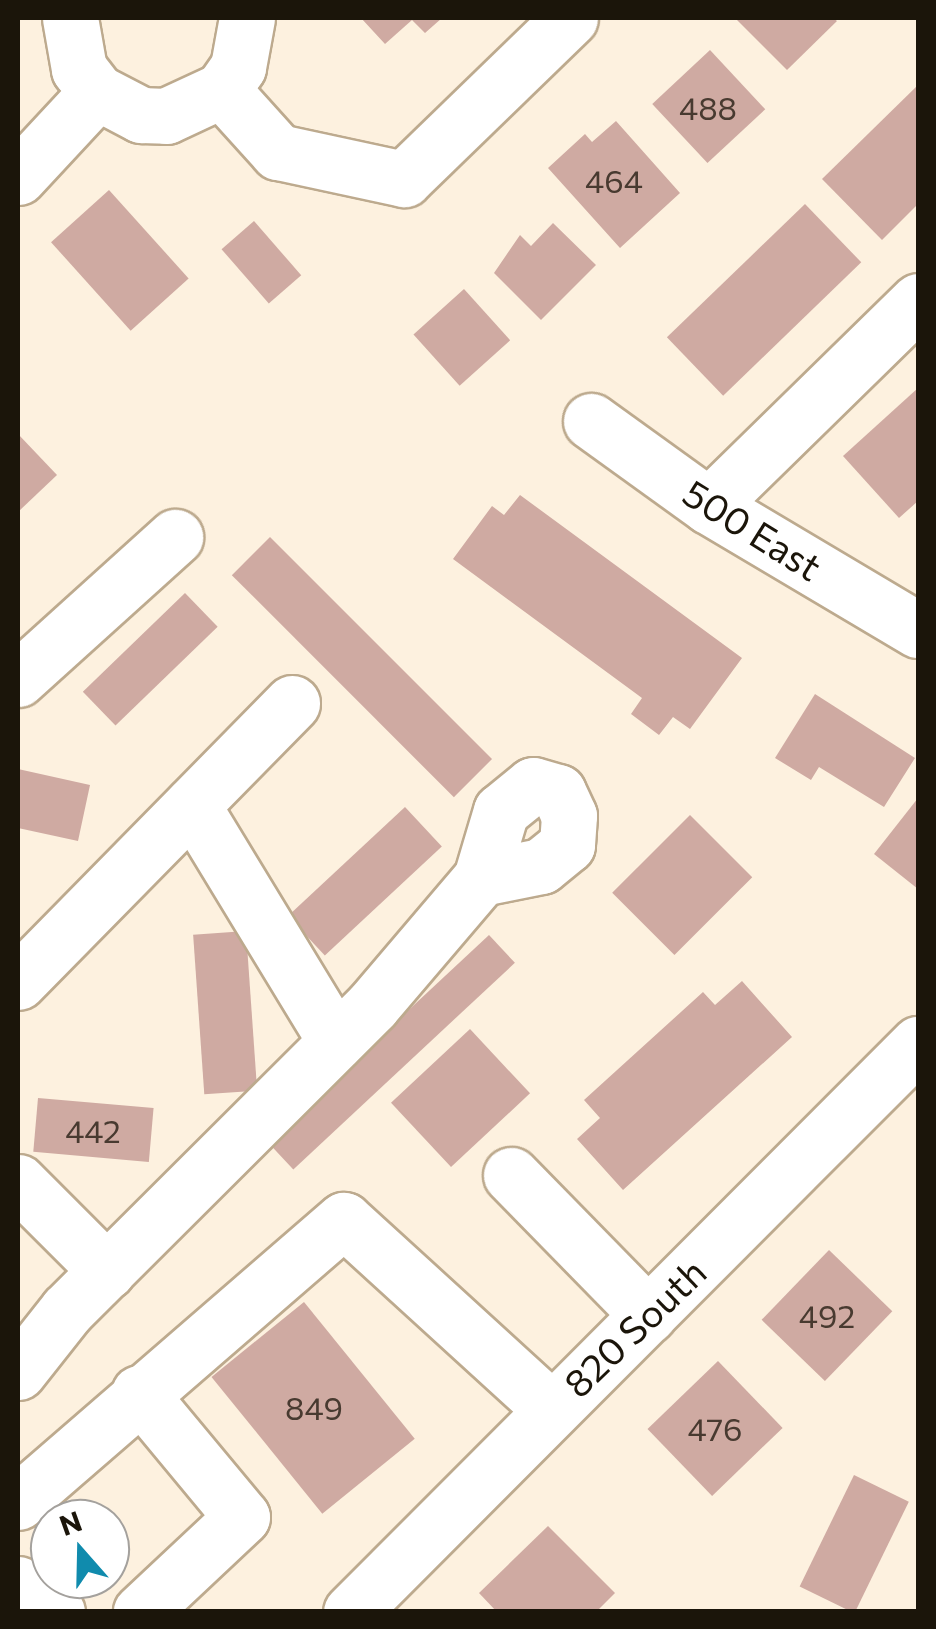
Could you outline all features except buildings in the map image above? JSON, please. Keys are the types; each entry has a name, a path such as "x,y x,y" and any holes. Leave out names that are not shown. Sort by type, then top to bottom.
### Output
{"street":[{"path":"70,18 79,69 97,92 141,114 166,116 222,90 238,68 247,18"},
{"path":"222,90 278,152 404,179 570,18"},
{"path":"18,178 97,92"},
{"path":"709,506 918,302"},
{"name":"500 East","path":"592,422 709,506 918,630"},
{"path":"18,679 175,537"},
{"path":"18,982 292,703"},
{"path":"192,805 336,1042"},
{"path":"18,1372 107,1270 336,1042 481,878"},
{"name":"820 South","path":"351,1612 918,1044"},
{"path":"511,1175 648,1315"},
{"path":"18,1182 107,1270"},
{"path":"18,1502 344,1220 551,1409"},
{"path":"140,1393 242,1518 142,1612"},
{"path":"18,1584 57,1612"}]}
